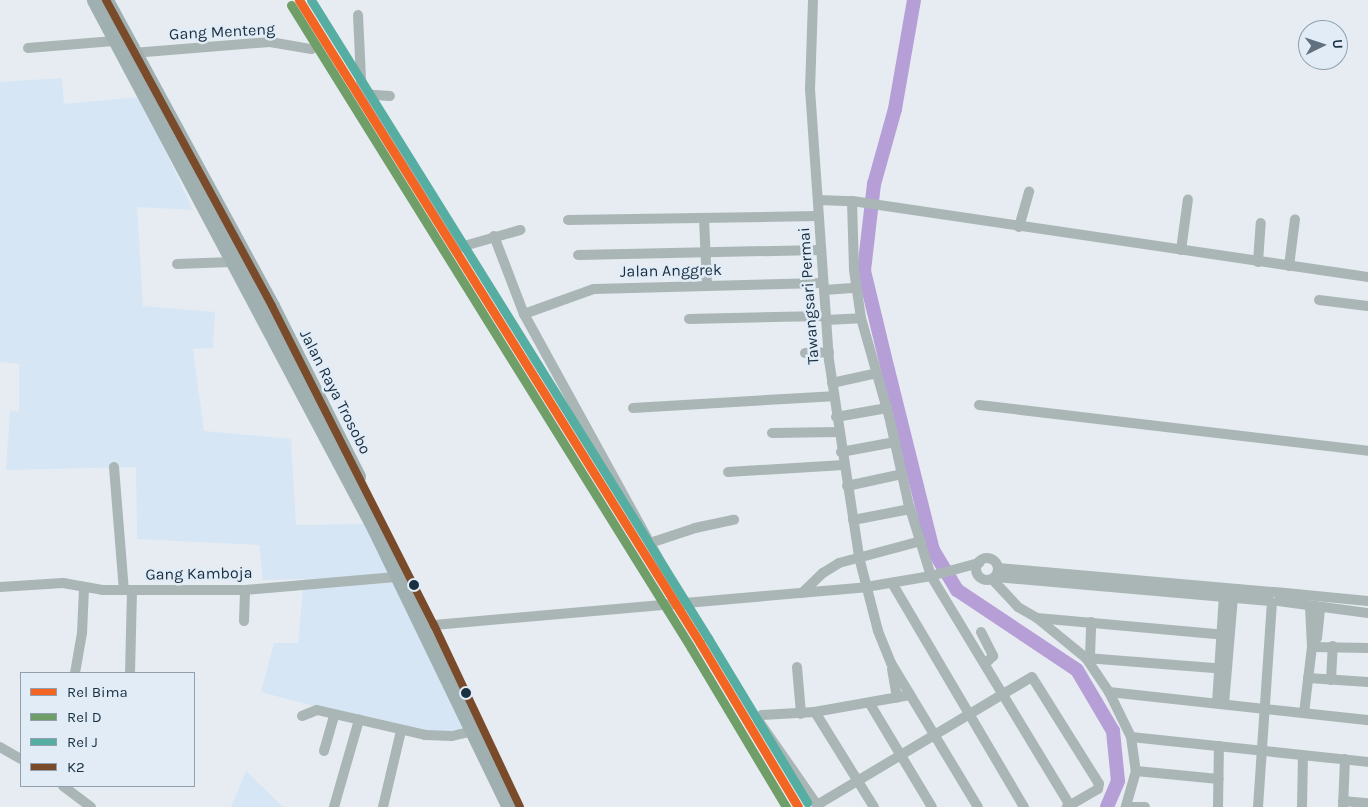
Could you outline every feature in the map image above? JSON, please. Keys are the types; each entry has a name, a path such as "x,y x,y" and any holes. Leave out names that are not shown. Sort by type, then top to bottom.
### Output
{"highway":[{"name":"Jalan Raya Trosobo","path":"94,0 231,262 250,282 266,294 434,625 520,807"},
{"name":"Jalan Raya Trosobo","path":"106,0 250,282 253,304 398,577 474,731 509,807"},
{"path":"253,304 266,294"}],"street":[{"name":"Tawangsari Permai","path":"813,0 810,89 823,286 833,396 859,557 866,587 891,663"},
{"path":"358,14 361,94 457,248 520,230"},
{"path":"28,48 114,41"},
{"name":"Gang Menteng","path":"133,53 270,42 311,49"},
{"path":"361,94 390,96"},
{"path":"1019,227 1029,191"},
{"path":"1181,250 1188,199"},
{"path":"818,200 855,201 1019,227 1368,277"},
{"path":"855,201 856,288 861,318 887,408 910,508 920,541 934,575 985,664 1003,694 1070,806 1098,789 1098,780 1033,678 1003,694 969,714 859,783 814,805 758,720 762,715 801,714 870,704 910,695"},
{"path":"568,220 818,216"},
{"path":"704,219 707,285"},
{"path":"1289,266 1295,219"},
{"path":"1258,262 1261,223"},
{"path":"494,236 524,314 684,605"},
{"path":"578,254 821,250"},
{"path":"177,264 231,262"},
{"name":"Jalan Anggrek","path":"524,314 594,289 707,285 856,288"},
{"path":"1319,300 1368,306"},
{"path":"689,319 861,318"},
{"path":"805,353 829,352"},
{"path":"832,382 877,373"},
{"path":"633,408 833,396"},
{"path":"979,405 1368,451"},
{"path":"836,417 887,408"},
{"path":"772,432 838,432"},
{"path":"841,452 895,442"},
{"path":"728,472 844,465"},
{"path":"114,467 128,590 130,672"},
{"path":"847,486 902,474"},
{"path":"853,520 910,508"},
{"path":"650,543 695,528 734,520"},
{"path":"802,593 828,569 859,557 920,541"},
{"path":"434,625 627,607 684,605 866,587 934,575 990,559 995,575 1018,607 1037,618 1088,658 1109,692 1131,737 1136,771 1126,807"},
{"path":"979,563 979,577"},
{"path":"960,568 979,577 995,575 1089,579 1178,587 1274,598 1315,607 1368,613"},
{"name":"Gang Kamboja","path":"0,587 63,583 84,589 245,590 398,577"},
{"path":"892,583 1024,807"},
{"path":"1178,587 1228,596 1340,598 1368,601"},
{"path":"75,672 82,633 84,589"},
{"path":"244,622 245,590"},
{"path":"1220,704 1228,596"},
{"path":"1258,807 1263,709 1274,598"},
{"path":"1338,610 1340,598"},
{"path":"1304,713 1315,607"},
{"path":"1037,618 1225,635"},
{"path":"1088,658 1091,622"},
{"path":"980,632 993,656 985,664"},
{"path":"1312,645 1368,648"},
{"path":"1331,680 1333,646"},
{"path":"1088,658 1223,669"},
{"path":"891,663 978,807"},
{"path":"891,663 897,698"},
{"path":"797,667 801,714"},
{"path":"1308,678 1368,682"},
{"path":"1109,692 1368,720"},
{"path":"870,704 932,807"},
{"path":"302,716 317,710 334,716 359,720 401,731 440,736 474,731"},
{"path":"815,712 874,807"},
{"path":"324,751 334,716"},
{"path":"334,807 359,720"},
{"path":"383,807 401,731"},
{"path":"1131,737 1368,762"},
{"path":"1218,807 1219,746"},
{"path":"0,747 20,758"},
{"path":"1302,807 1303,756"},
{"path":"1345,759 1343,804 1368,803"},
{"path":"1136,771 1219,779"},
{"path":"64,787 90,807"},
{"path":"1133,807 1145,807"}],"shaded area":[{"path":"62,78 64,104 140,97 193,210 137,207 143,306 215,312 213,348 193,349 204,431 291,439 296,525 365,524 469,733 436,739 261,692 274,643 298,643 304,579 263,580 259,545 137,539 136,467 6,470 10,410 19,412 19,364 0,362 0,82"},
{"path":"246,771 283,807 231,807"}],"waterway":[{"path":"914,0 895,109 874,184 864,271 933,550 957,590 1077,670 1113,731 1118,781 1107,807"}],"rail line":[{"name":"Bima","path":"299,0 700,643 798,807"},
{"name":"J","path":"311,0 708,638 807,802"},
{"name":"D","path":"291,5 691,648 786,807"}],"transit line":[{"name":"K2","path":"106,0 272,306 434,625 520,807"}]}
